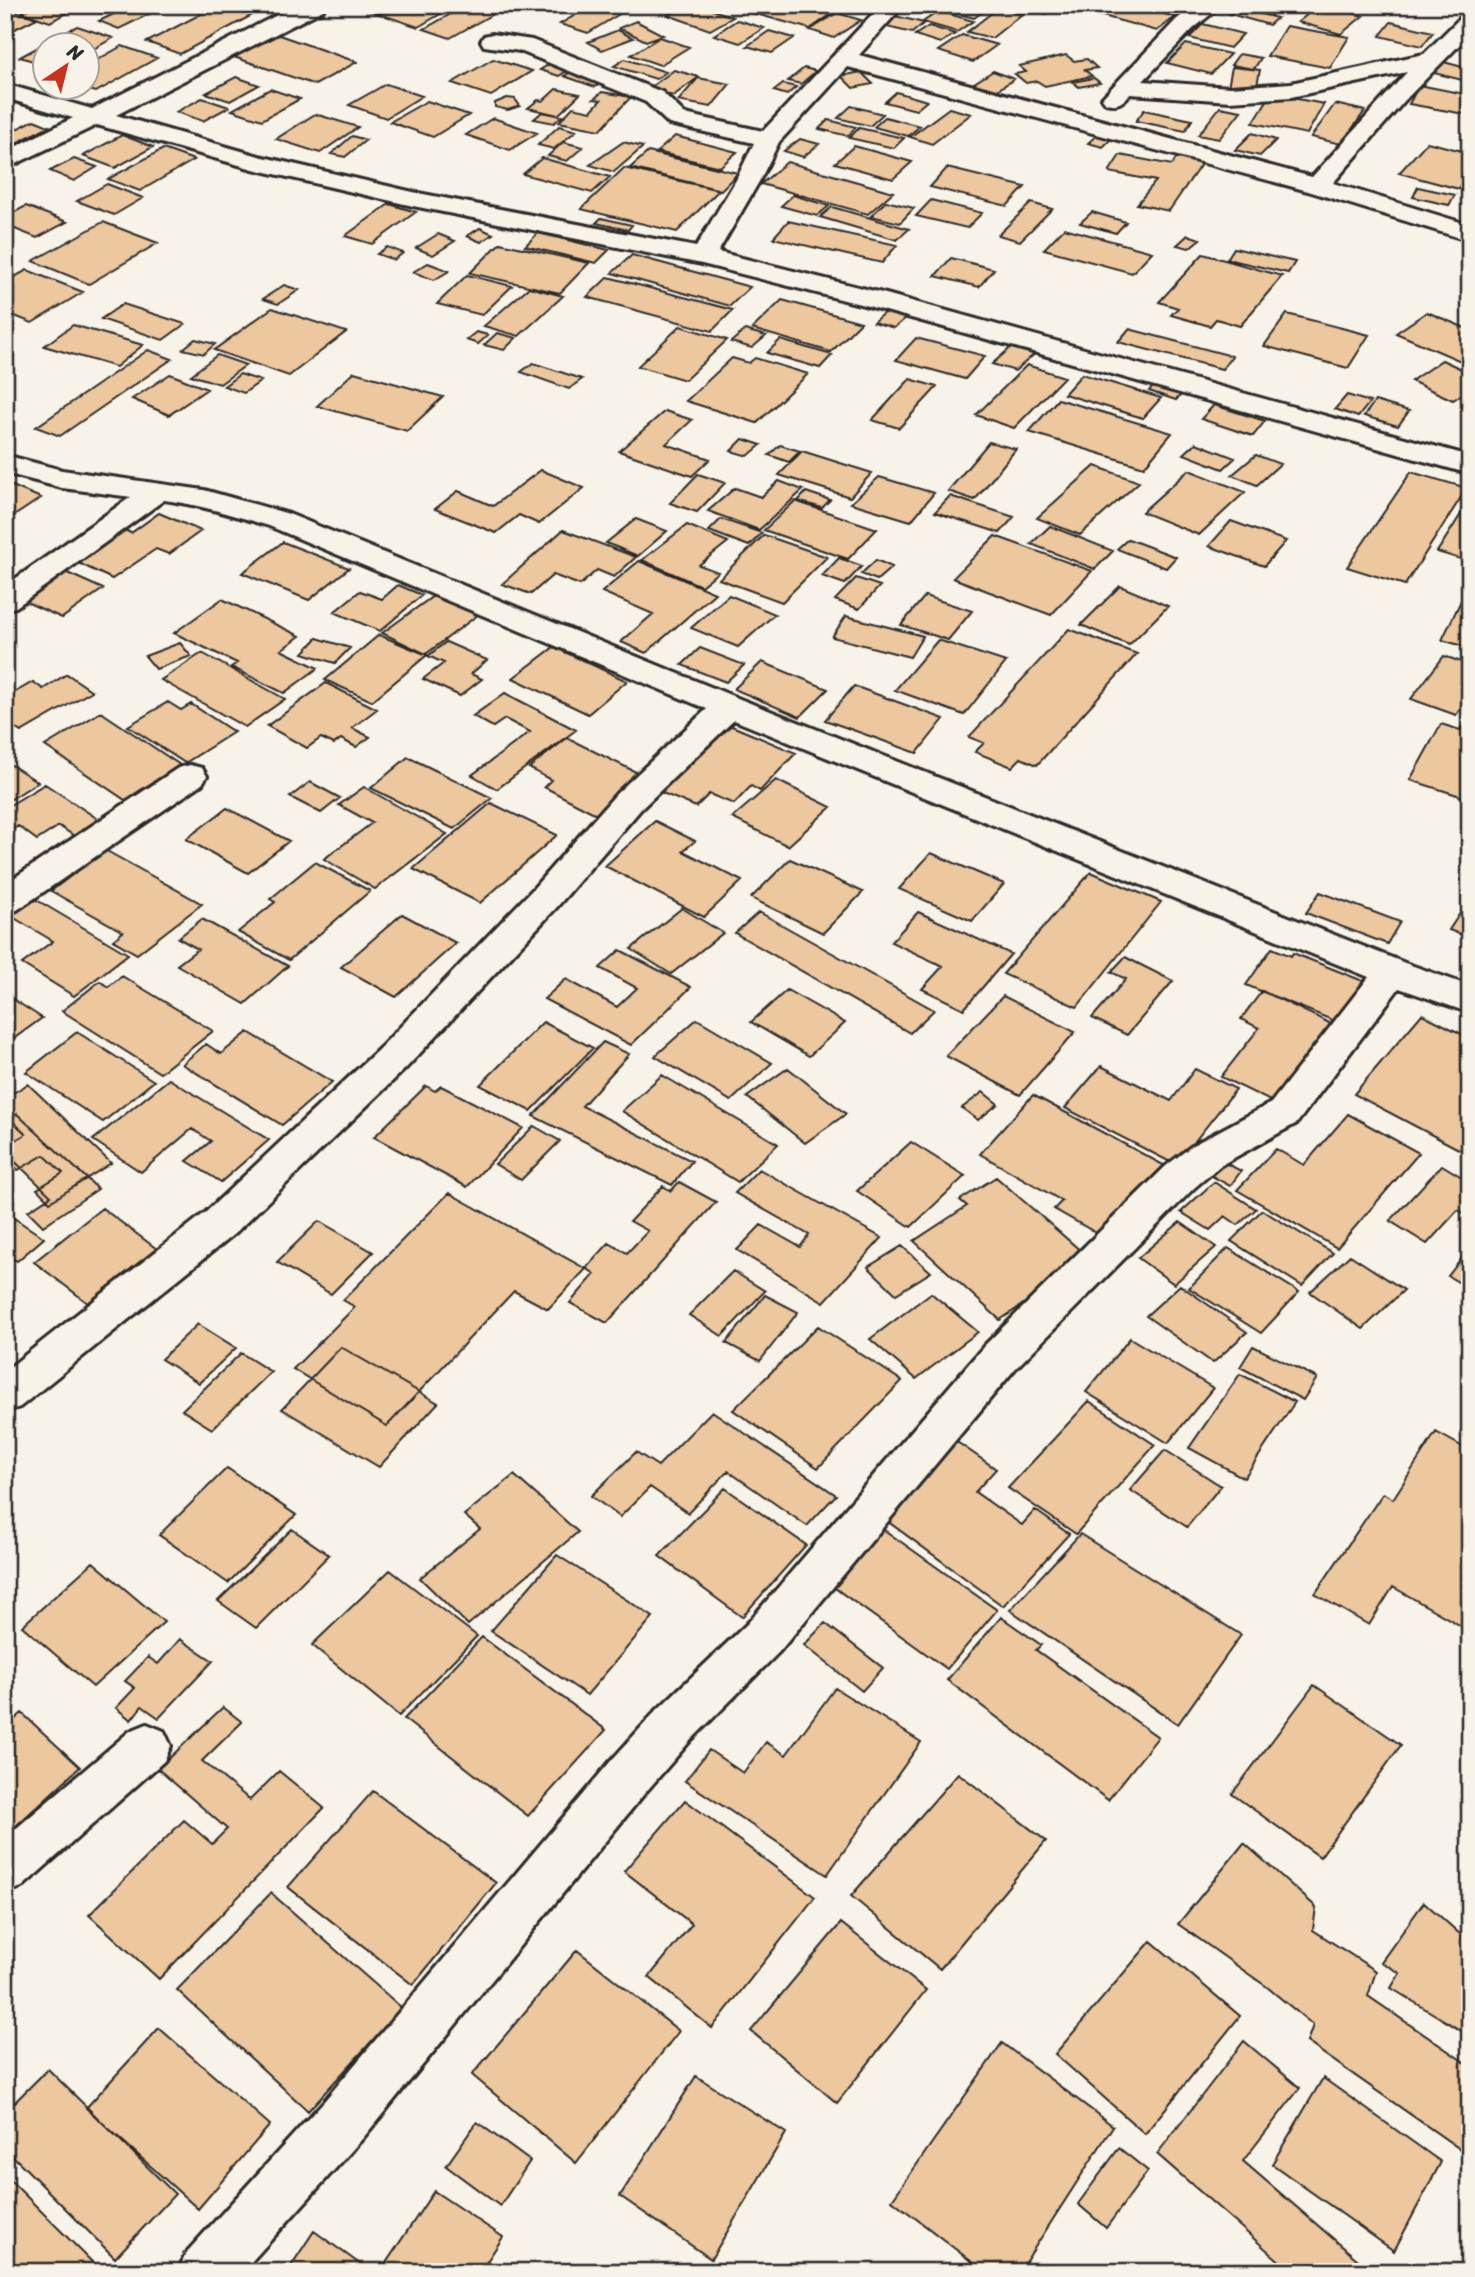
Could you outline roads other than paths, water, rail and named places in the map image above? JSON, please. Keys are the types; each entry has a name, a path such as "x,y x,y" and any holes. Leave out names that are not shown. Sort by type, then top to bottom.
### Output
{"street":[{"path":"5,162 315,5"},
{"path":"703,256 748,180 768,139 893,5"},
{"path":"1089,124 1185,24 1211,5"},
{"path":"255,9 285,21"},
{"path":"1317,186 1430,60 1470,21"},
{"path":"492,41 524,46 654,97 677,119 768,139"},
{"path":"842,58 1317,186 1470,233"},
{"path":"1125,86 1230,94 1291,90 1430,60"},
{"path":"5,91 253,162 400,196 703,256 877,300 1470,465"},
{"path":"5,464 64,479 158,491 241,506 729,706 1392,972 1470,1000"},
{"path":"5,600 158,491"},
{"path":"5,1395 220,1223 394,1057 534,909 629,801 729,706"},
{"path":"5,901 190,776"},
{"path":"205,2272 344,2119 627,1778 673,1726 763,1638 999,1358 1207,1154 1284,1113 1392,972"},
{"path":"5,1870 147,1746"}]}
